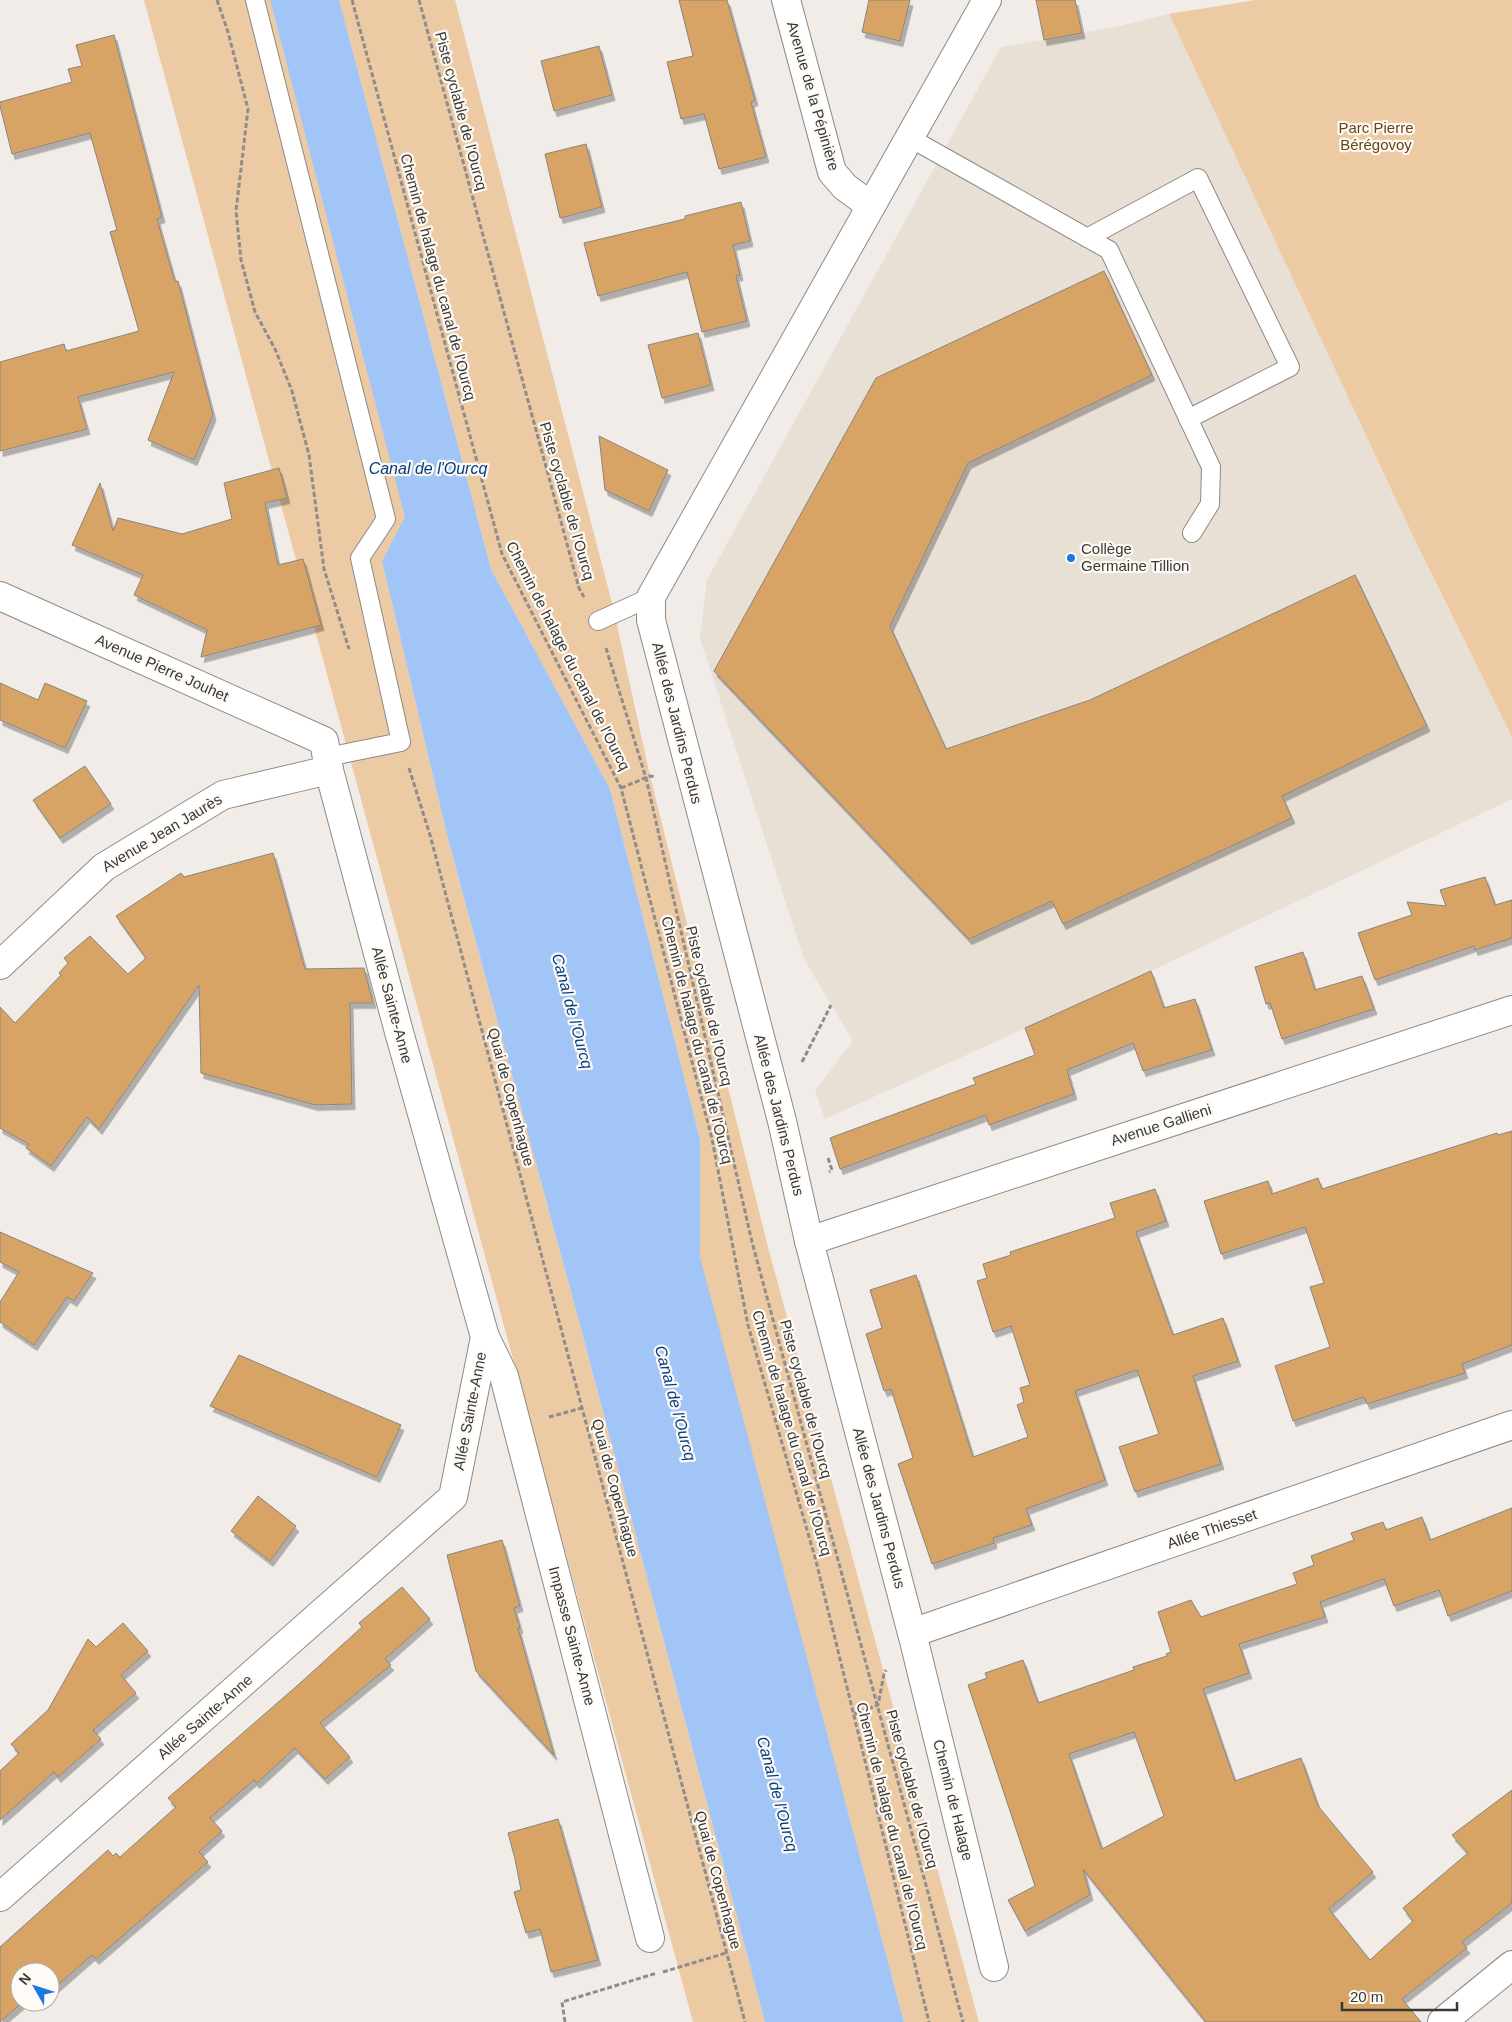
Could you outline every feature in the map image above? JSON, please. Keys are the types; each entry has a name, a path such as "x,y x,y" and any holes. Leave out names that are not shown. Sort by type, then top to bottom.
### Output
{"street":[{"name":"Avenue de la Pépinière","path":"786,0 832,172 845,187 871,206"},
{"path":"651,597 987,0"},
{"name":"Avenue Pierre Jouhet","path":"0,596 327,756"},
{"name":"Allée des Jardins Perdus","path":"651,597 651,620 782,1121 809,1241 913,1637"},
{"name":"Avenue Jean Jaurès","path":"0,965 104,867 223,795 327,756"},
{"name":"Allée Sainte-Anne","path":"0,1897 453,1498 485,1337 399,1032 327,756"},
{"name":"Avenue Gallieni","path":"809,1241 1512,1010"},
{"name":"Impasse Sainte-Anne","path":"485,1337 504,1376 650,1938"},
{"name":"Allée Thiesset","path":"913,1637 1512,1425"},
{"name":"Chemin de Halage","path":"913,1637 994,1966"},
{"path":"1442,2022 1512,1965"}],"lane":[{"path":"255,0 386,519 360,558 401,742 327,756"},
{"path":"910,138 1109,250 1211,467 1210,504 1192,533"},
{"path":"1087,238 1198,178 1290,367 1188,418"},
{"path":"598,622 651,597"}],"path":[{"path":"217,0 228,32 248,109 236,211 241,260 255,312 275,349 292,391 309,455 324,569"},
{"name":"Chemin de halage du canal de l'Ourcq","path":"352,0 502,554 621,788 712,1139 748,1325 816,1561 929,2022"},
{"name":"Piste cyclable de l'Ourcq","path":"419,0 579,588 598,622 646,778 752,1242 963,2022"},
{"name":"Quai de Copenhague","path":"463,960 745,2022"},
{"path":"854,1714 878,1705 884,1674 892,1661 913,1637"},
{"path":"565,2022 562,2002 726,1952"}],"shaded area":[{"name":"Collège Germaine Tillion","path":"1169,14 1413,536 1512,737 1512,799 1151,971 825,1119 815,1091 853,1041 804,959 700,638 707,580 1001,47 1115,27"}],"green space":[{"path":"144,0 270,0 406,517 382,561 448,839 580,1325 765,2022 693,2022"},
{"path":"339,0 455,0 613,607 650,776 769,1251 979,2022 904,2022 699,1256 700,1139 610,789 491,569"},
{"name":"Parc Pierre Bérégovoy","path":"1255,0 1512,0 1512,737 1413,536 1169,14"}],"water":[{"name":"Canal de l'Ourcq","path":"270,0 339,0 491,569 610,789 700,1139 700,1257 904,2022 765,2022 580,1325 448,839 382,561 405,517"}],"building":[{"path":"679,0 727,0 755,100 751,102 766,157 719,169 704,114 681,119 667,62 693,56"},
{"path":"869,0 910,0 900,41 862,32"},
{"path":"1036,0 1075,0 1082,33 1044,40"},
{"path":"114,35 162,217 157,219 175,282 178,281 213,415 194,460 148,440 174,372 78,397 87,429 0,451 0,362 64,344 66,351 139,331 110,232 117,230 90,133 12,154 0,106 0,102 72,82 68,69 82,66 76,45"},
{"path":"599,46 612,95 554,111 541,61"},
{"path":"586,144 602,207 560,218 545,154"},
{"path":"741,202 750,241 733,245 740,275 736,276 747,321 702,332 687,272 598,296 584,243 685,219 685,216"},
{"path":"1104,271 1152,375 968,463 890,626 946,749 1090,700 1355,575 1427,726 1282,796 1292,818 1063,924 1052,901 969,939 714,671 876,378"},
{"path":"698,333 711,385 662,398 648,345"},
{"path":"599,436 668,470 649,511 605,490"},
{"path":"279,468 287,498 265,503 278,565 303,559 321,625 201,657 207,630 134,595 143,575 72,545 100,483 113,531 118,518 182,534 232,519 224,483"},
{"path":"0,683 38,700 45,683 87,701 65,748 0,720"},
{"path":"85,766 111,804 60,838 33,800"},
{"path":"273,853 305,969 364,968 373,1003 350,1003 352,1104 315,1105 201,1073 199,985 99,1129 87,1117 51,1166 26,1148 29,1144 0,1128 0,1007 15,1023 61,975 59,973 68,963 64,958 90,936 128,974 146,958 116,916 181,873 184,877"},
{"path":"1485,877 1495,905 1512,900 1512,938 1475,950 1474,946 1375,980 1358,933 1412,915 1407,902 1446,906 1440,890"},
{"path":"1303,952 1315,990 1362,976 1374,1009 1282,1039 1270,1003 1266,1004 1255,967"},
{"path":"1151,971 1164,1008 1195,999 1212,1050 1143,1071 1133,1043 1067,1070 1074,1094 989,1125 986,1115 840,1169 830,1138 976,1084 973,1078 1035,1055 1025,1028"},
{"path":"1512,1131 1512,1345 1462,1364 1465,1373 1367,1404 1364,1397 1293,1421 1275,1366 1330,1347 1310,1287 1324,1283 1305,1227 1221,1254 1204,1201 1268,1181 1272,1194 1318,1178 1322,1189 1497,1133 1498,1135"},
{"path":"1155,1189 1166,1221 1136,1232 1173,1335 1223,1318 1238,1361 1193,1376 1221,1464 1135,1492 1119,1447 1159,1434 1137,1370 1075,1391 1105,1480 1026,1509 1032,1525 993,1538 994,1543 932,1564 898,1464 913,1458 891,1389 884,1391 866,1334 882,1328 870,1290 916,1275 973,1457 1028,1437 1017,1405 1024,1402 1020,1388 1030,1385 1011,1326 993,1332 977,1281 987,1278 983,1264 1011,1255 1010,1252 1115,1218 1110,1203"},
{"path":"0,1232 93,1273 74,1301 67,1297 34,1345 0,1322 0,1302 19,1272 0,1262"},
{"path":"239,1355 401,1425 377,1477 210,1406"},
{"path":"258,1496 296,1526 270,1561 231,1531"},
{"path":"1512,1508 1512,1591 1448,1616 1439,1590 1394,1606 1384,1579 1320,1602 1325,1617 1239,1644 1249,1673 1203,1689 1235,1781 1301,1758 1318,1806 1373,1872 1329,1909 1370,1960 1413,1921 1403,1908 1468,1853 1452,1835 1512,1790 1512,1903 1462,1942 1467,1948 1402,1999 1421,2022 1206,2022 1083,1869 1090,1895 1025,1931 1008,1900 1035,1886 968,1685 987,1678 985,1673 1023,1660 1038,1703 1134,1670 1133,1667 1167,1656 1166,1654 1171,1652 1158,1612 1191,1600 1201,1617 1297,1584 1293,1573 1314,1565 1311,1556 1354,1540 1351,1533 1383,1522 1386,1530 1422,1517 1430,1540","holes":["1134,1732 1164,1816 1102,1849 1069,1754"]},
{"path":"502,1540 520,1606 514,1608 520,1628 518,1628 554,1755 476,1671 447,1555"},
{"path":"402,1587 430,1619 385,1659 391,1665 320,1723 350,1757 325,1779 295,1748 257,1783 254,1780 210,1818 222,1831 199,1852 208,1862 96,1959 92,1955 60,1983 60,1962 10,1962 12,2012 0,2022 0,1947 108,1850 113,1856 116,1853 120,1857 176,1807 168,1798 362,1627 359,1623"},
{"path":"123,1623 148,1651 121,1675 136,1693 93,1730 101,1739 58,1777 54,1772 0,1820 0,1771 19,1753 11,1744 48,1710 88,1639 96,1647"},
{"path":"558,1819 598,1960 551,1972 540,1929 526,1933 514,1892 521,1890 508,1833"}],"place":[{"name":"Collège Germaine Tillion","path":"1071,558"}]}
